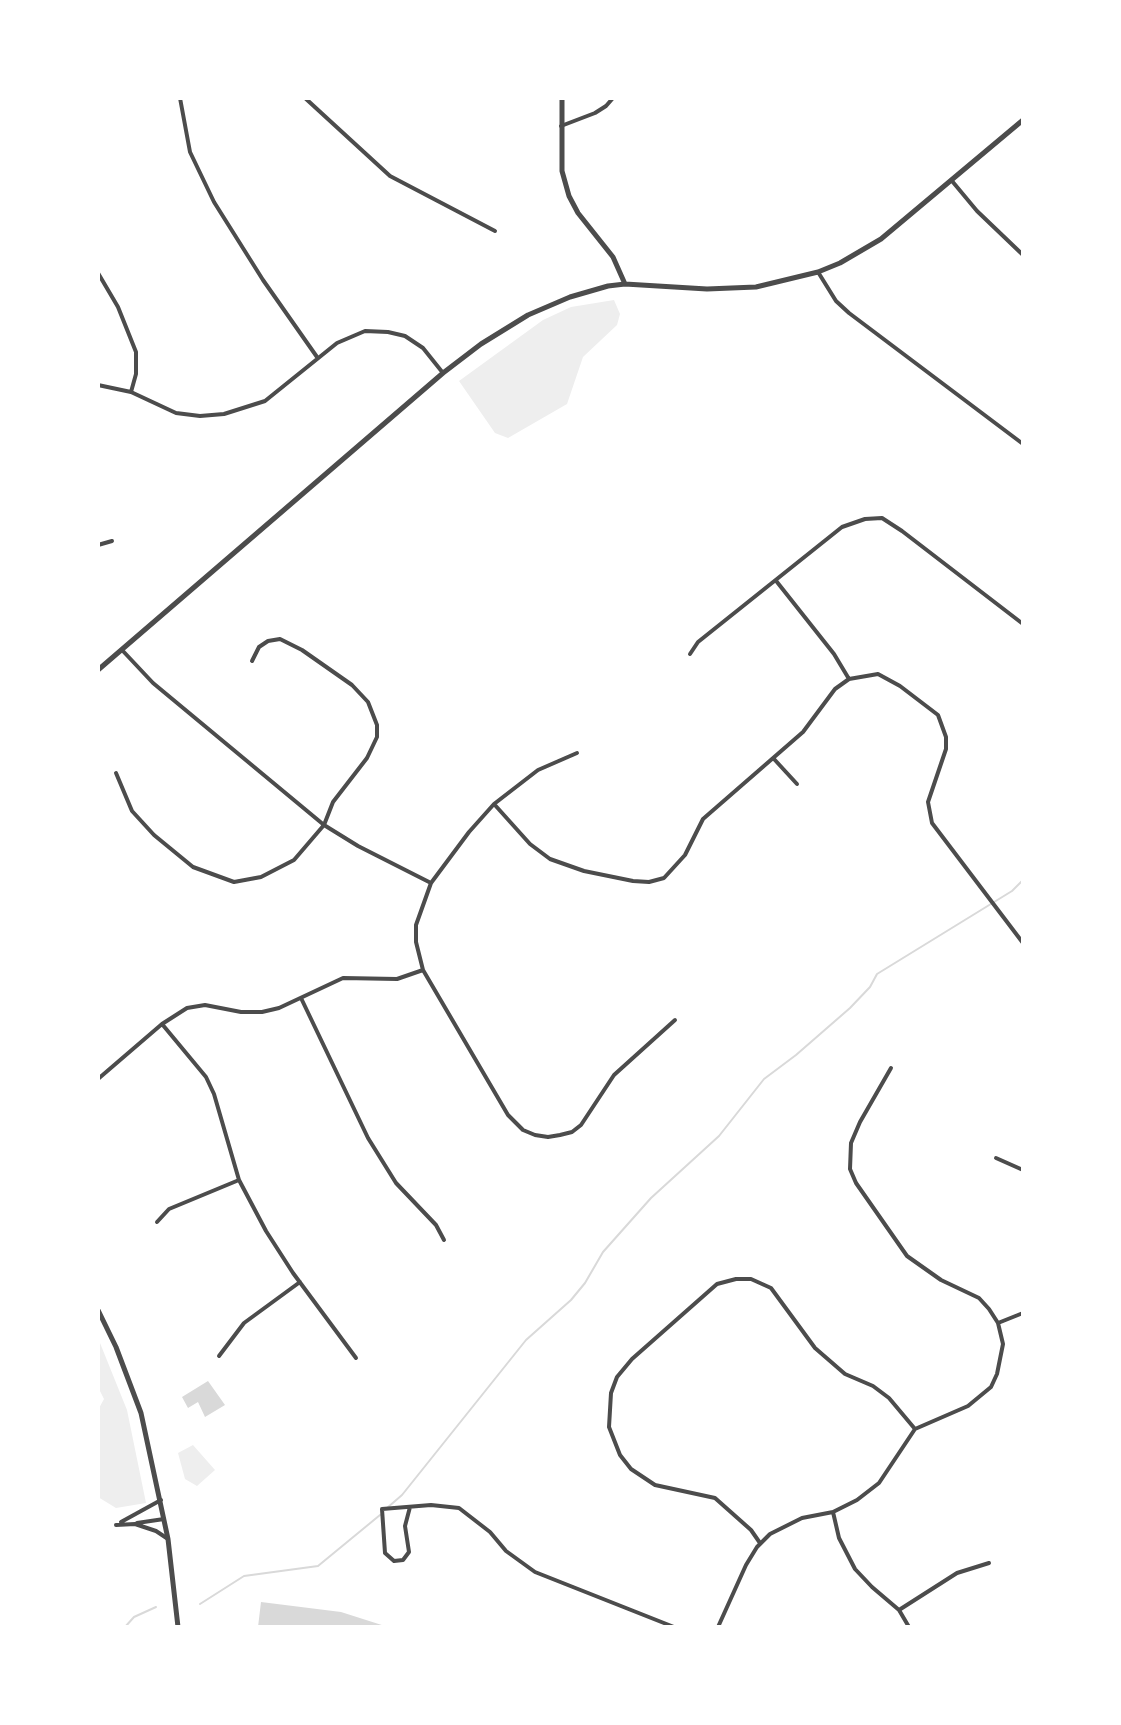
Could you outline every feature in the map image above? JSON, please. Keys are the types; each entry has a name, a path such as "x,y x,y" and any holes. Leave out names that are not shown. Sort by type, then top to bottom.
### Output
{"street":[{"path":"180,98 190,152 214,202 317,357"},
{"path":"305,98 390,176 495,231"},
{"path":"562,98 562,171 569,196 578,213 613,257 625,284"},
{"path":"561,126 595,113 613,98"},
{"path":"98,670 443,373 481,344 528,315 570,297 625,284 707,289 743,287 818,272 881,239 1023,120"},
{"path":"952,181 977,211 1023,255"},
{"path":"818,272 836,301 849,313 1023,444"},
{"path":"98,273 118,307 136,352 136,374 131,392"},
{"path":"98,385 131,392 176,413 200,416 224,414 265,401 317,357 365,331 405,336 423,348 443,373"},
{"path":"690,654 698,642 842,527 865,519 882,518 1023,624"},
{"path":"98,545 112,541"},
{"path":"776,581 834,654 849,679"},
{"path":"116,773 132,811 154,835 193,867 234,882 261,877 284,867 303,851 324,825 333,802 367,758 377,737 374,713 352,685 333,670 280,639 268,641 259,647 252,661"},
{"path":"122,650 153,683 324,825 431,883"},
{"path":"494,804 540,852 561,864 621,879 649,882 664,878 685,855 703,819 803,732 835,689 849,679 878,674 900,686 938,715 946,737 946,749 928,802 932,823 1023,943"},
{"path":"577,753 538,770 494,804 431,883 416,925 416,942 423,970 508,1115 523,1130 535,1135 560,1135 572,1132 581,1125 614,1075 675,1020"},
{"path":"774,759 797,784"},
{"path":"98,1079 162,1024 187,1008 205,1005 241,1012 262,1012 279,1008 343,978 397,979 423,970"},
{"path":"301,998 368,1138 396,1183 436,1225 444,1240"},
{"path":"162,1024 206,1077 214,1094 239,1180 266,1231 356,1358"},
{"path":"718,1627 746,1565 760,1543 787,1525 833,1512 857,1500 879,1483 915,1429 968,1406 991,1387 1002,1358 1003,1344 998,1323 979,1298 941,1280 907,1256 856,1183 850,1169 851,1143 891,1068"},
{"path":"996,1158 1023,1170"},
{"path":"157,1222 169,1209 239,1180"},
{"path":"760,1543 751,1530 715,1498 655,1485 631,1469 620,1455 609,1427 609,1402 617,1377 632,1359 717,1284 751,1279 771,1288 815,1348 845,1374 873,1386 889,1398 915,1429"},
{"path":"219,1356 244,1323 300,1282"},
{"path":"98,1310 141,1413 168,1539 178,1627"},
{"path":"998,1323 1023,1313"},
{"path":"161,1500 116,1525 164,1519"},
{"path":"410,1507 405,1526 409,1552 403,1560 394,1561 385,1553 382,1509 431,1505 459,1508 490,1532 506,1551 535,1572 674,1627"},
{"path":"833,1512 839,1538 855,1569 899,1610 909,1627"},
{"path":"135,1524 168,1539"},
{"path":"899,1610 957,1573 989,1563"}],"shaded area":[{"path":"614,300 620,314 617,325 583,357 567,404 508,438 495,433 459,381 543,320 571,307"},
{"path":"98,1338 127,1410 146,1503 116,1508 98,1497 98,1410 104,1399 98,1387"},
{"path":"208,1381 225,1405 205,1417 198,1402 188,1408 182,1397"},
{"path":"193,1445 215,1470 197,1486 185,1479 178,1453"},
{"path":"261,1602 341,1612 388,1627 258,1627"}],"waterway":[{"path":"387,1508 402,1495 526,1340 571,1300 603,1252 651,1198 719,1136 764,1079 850,1008 870,987 877,974 1012,891 1023,880"},
{"path":"200,1604 244,1576 318,1566 380,1515"},
{"path":"125,1627 134,1617 156,1607"}]}
